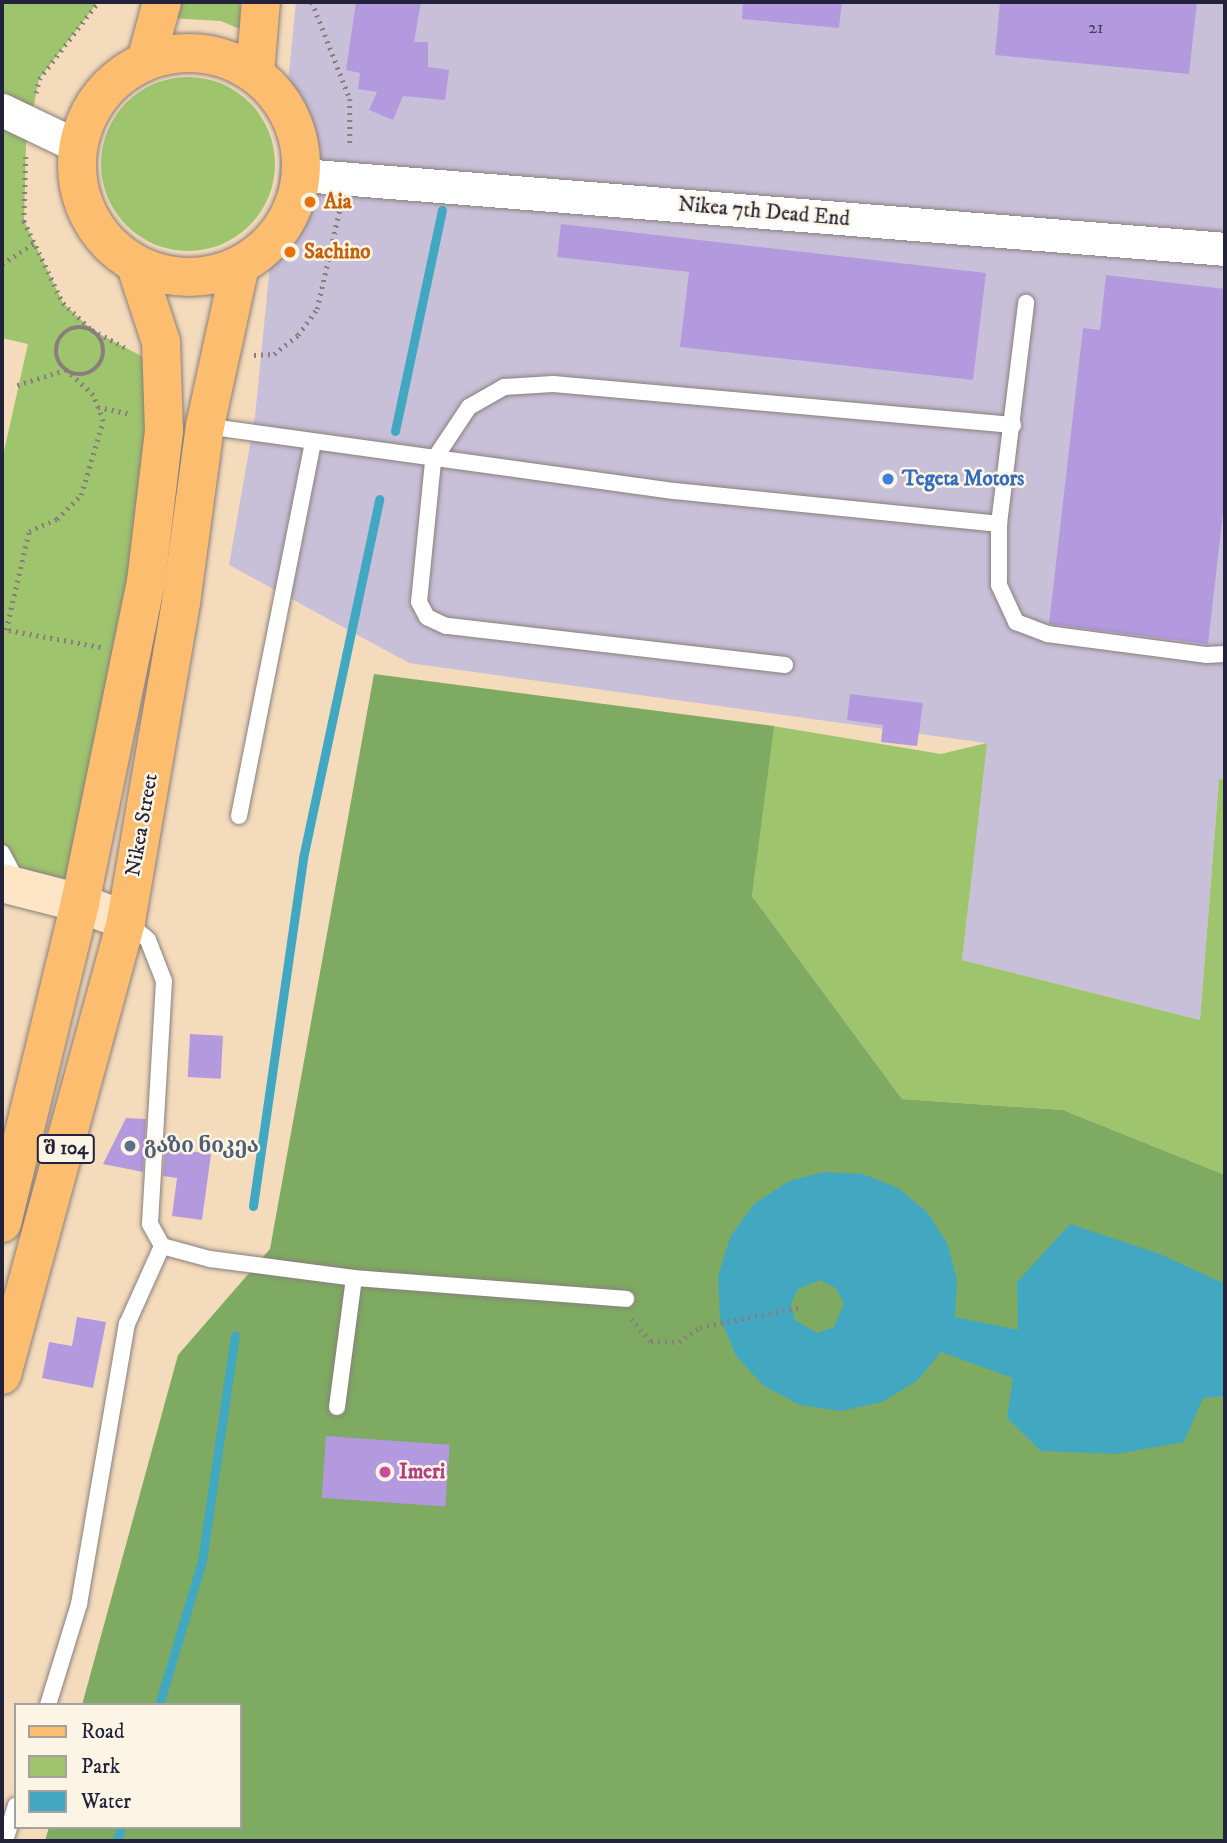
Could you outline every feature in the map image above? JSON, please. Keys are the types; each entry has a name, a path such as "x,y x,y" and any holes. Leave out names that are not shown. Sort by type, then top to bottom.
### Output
{"main road":[{"path":"146,61 162,2"},
{"path":"254,73 261,2"},
{"path":"180,52 219,56 254,73 282,101 299,136 302,175 291,213 269,246 240,266 206,277 182,277 136,266 107,245 87,216 76,182 76,146 88,112 110,84 146,61 180,52"},
{"name":"Nikea Street","path":"2,1223 80,903 133,653 164,431 161,342 136,266"},
{"name":"Nikea Street","path":"2,1375 126,921 181,603 205,426 240,266"},
{"path":"11,885 80,903 126,921"}],"street":[{"path":"16,117 76,146"},
{"name":"Nikea 7th Dead End","path":"302,175 1225,249"}],"lane":[{"path":"1026,303 999,524 999,585 1016,622 1046,634 1206,655 1225,654"},
{"path":"785,665 446,626 426,617 419,602 433,461 469,407 504,387 553,384 1013,425"},
{"path":"205,426 433,461 999,524"},
{"path":"239,816 313,443"},
{"path":"2,853 11,885"},
{"path":"126,921 148,940 164,981 150,1224 162,1246 210,1259 354,1278 626,1299"},
{"path":"48,1703 79,1604 127,1324 162,1246"},
{"path":"337,1407 354,1278"},
{"path":"5,1841 14,1812"}],"path":[{"path":"98,2 39,79 16,117 24,222 63,303 92,330 147,359 162,358"},
{"path":"220,356 274,354 298,335 317,309 345,179 350,99 312,2"},
{"path":"2,264 34,243"},
{"path":"13,387 66,370 88,373 100,364 104,350 92,330 77,327 63,334 56,349 66,370 93,395 103,421 81,495 57,519 29,531 4,630 133,653"},
{"path":"626,1299 627,1314 650,1341 679,1342 700,1327 799,1308"}],"shaded area":[{"path":"296,2 1225,2 1225,780 1219,779 1200,1020 962,960 986,743 409,663 229,565 255,416"}],"green space":[{"path":"2,2 98,2 39,79 26,145 24,221 63,303 92,330 147,359 162,358 80,903 21,887 2,853 2,460 28,344 2,338"},
{"path":"177,2 240,2 242,30 221,21 168,18"},
{"path":"188,77 221,84 249,103 268,131 275,164 268,197 249,225 221,244 188,251 155,244 127,225 108,197 101,164 108,131 127,103 155,84"},
{"path":"374,674 774,726 752,896 902,1099 1063,1110 1225,1175 1225,1841 45,1841 48,1829 242,1829 242,1703 83,1703 178,1355 270,1249"},
{"path":"773,726 941,754 987,743 962,960 1200,1020 1219,779 1225,780 1225,1175 1063,1110 902,1099 752,896"}],"water":[{"path":"825,1172 863,1174 898,1188 927,1212 947,1243 957,1279 955,1317 1018,1330 1017,1282 1070,1224 1160,1254 1225,1284 1225,1396 1203,1398 1184,1442 1117,1454 1041,1451 1007,1418 1013,1378 941,1352 917,1381 882,1402 841,1411 800,1405 764,1386 736,1356 720,1318 718,1277 730,1237 754,1204 789,1181","holes":["820,1280 836,1288 844,1303 834,1327 817,1333 795,1320 791,1304 798,1289"]}],"building":[{"path":"356,2 421,2 414,42 428,42 428,67 449,70 445,100 403,96 393,120 369,110 377,92 358,89 360,73 346,70"},
{"path":"743,2 842,2 839,28 742,19"},
{"path":"1000,2 1197,2 1189,74 995,55"},
{"path":"561,224 986,273 973,380 680,347 689,272 557,257"},
{"path":"1106,275 1225,289 1225,496 1208,644 1049,624 1083,328 1100,330"},
{"path":"850,694 923,703 917,746 881,742 883,725 847,720"},
{"path":"190,1034 223,1036 221,1079 188,1077"},
{"path":"126,1118 146,1119 143,1172 103,1164"},
{"path":"165,1148 211,1154 202,1220 172,1216 177,1178 163,1176"},
{"path":"77,1317 106,1322 93,1388 42,1378 49,1342 72,1346"},
{"name":"Imeri","path":"326,1436 450,1445 445,1506 322,1498"}],"waterway":[{"path":"395,431 442,210"},
{"path":"253,1206 303,858 379,499"},
{"path":"160,1703 202,1561 235,1335"},
{"path":"117,1841 120,1829"}],"place":[{"name":"Aia","path":"310,202"},
{"name":"Sachino","path":"290,252"},
{"name":"Tegeta Motors","path":"888,479"},
{"name":"გაზი ნიკეა","path":"130,1146"},
{"name":"Imeri","path":"385,1472"}]}
